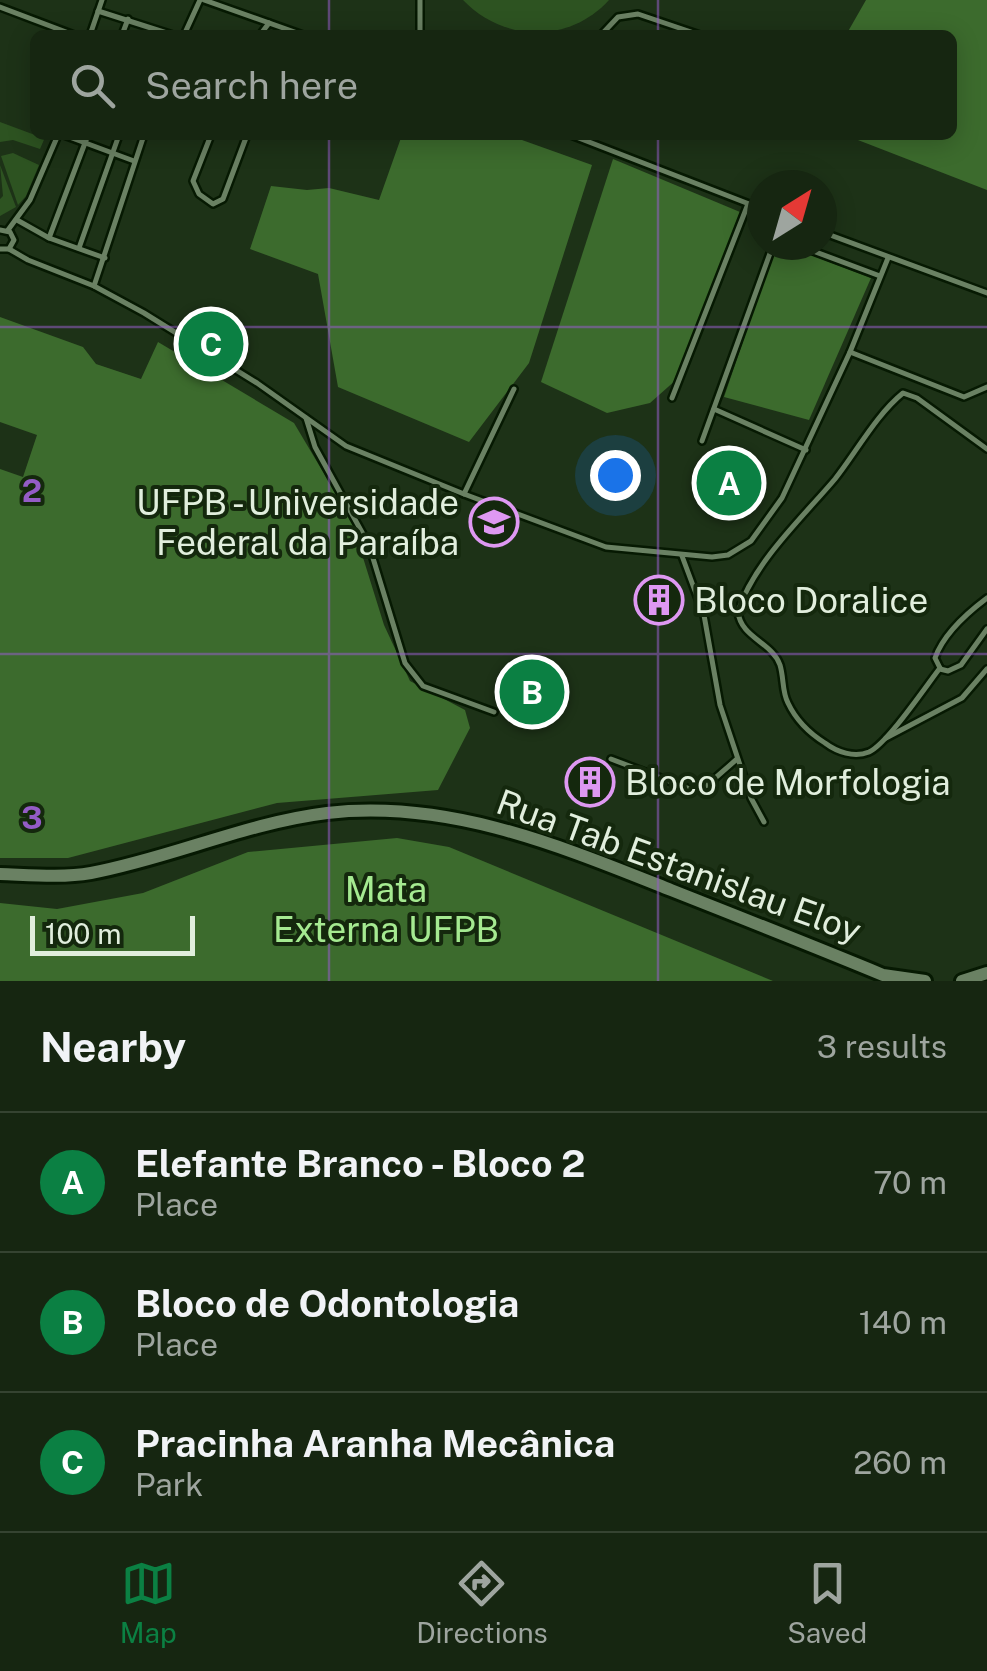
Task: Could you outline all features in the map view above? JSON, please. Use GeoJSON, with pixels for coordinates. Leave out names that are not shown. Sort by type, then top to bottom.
{"type":"FeatureCollection","features":[{"type":"Feature","properties":{"kind":"street","name":"Rua Tab Estanislau Eloy"},"geometry":{"type":"LineString","coordinates":[[0,874],[86,874],[134,864],[261,826],[328,813],[426,812],[550,842],[883,975],[924,981]]}},
{"type":"Feature","properties":{"kind":"street"},"geometry":{"type":"LineString","coordinates":[[962,981],[987,973]]}},
{"type":"Feature","properties":{"kind":"lane"},"geometry":{"type":"LineString","coordinates":[[187,30],[202,0],[280,30]]}},
{"type":"Feature","properties":{"kind":"lane"},"geometry":{"type":"LineString","coordinates":[[420,0],[420,30]]}},
{"type":"Feature","properties":{"kind":"lane"},"geometry":{"type":"LineString","coordinates":[[92,30],[99,5],[152,30]]}},
{"type":"Feature","properties":{"kind":"lane"},"geometry":{"type":"LineString","coordinates":[[0,7],[61,30]]}},
{"type":"Feature","properties":{"kind":"lane"},"geometry":{"type":"LineString","coordinates":[[606,30],[618,16],[638,14],[685,30]]}},
{"type":"Feature","properties":{"kind":"lane"},"geometry":{"type":"LineString","coordinates":[[124,30],[128,19]]}},
{"type":"Feature","properties":{"kind":"lane"},"geometry":{"type":"LineString","coordinates":[[264,30],[269,23]]}},
{"type":"Feature","properties":{"kind":"lane"},"geometry":{"type":"LineString","coordinates":[[0,230],[8,230],[17,220],[59,140]]}},
{"type":"Feature","properties":{"kind":"lane"},"geometry":{"type":"LineString","coordinates":[[50,238],[87,140]]}},
{"type":"Feature","properties":{"kind":"lane"},"geometry":{"type":"LineString","coordinates":[[89,140],[134,161]]}},
{"type":"Feature","properties":{"kind":"lane"},"geometry":{"type":"LineString","coordinates":[[79,248],[117,140]]}},
{"type":"Feature","properties":{"kind":"lane"},"geometry":{"type":"LineString","coordinates":[[94,286],[142,140]]}},
{"type":"Feature","properties":{"kind":"lane"},"geometry":{"type":"LineString","coordinates":[[209,140],[193,182],[199,194],[213,204],[223,199],[245,140]]}},
{"type":"Feature","properties":{"kind":"lane"},"geometry":{"type":"LineString","coordinates":[[585,140],[747,204]]}},
{"type":"Feature","properties":{"kind":"lane"},"geometry":{"type":"LineString","coordinates":[[672,398],[747,207]]}},
{"type":"Feature","properties":{"kind":"lane"},"geometry":{"type":"LineString","coordinates":[[17,220],[50,238],[106,258]]}},
{"type":"Feature","properties":{"kind":"lane"},"geometry":{"type":"LineString","coordinates":[[8,230],[14,240],[8,249]]}},
{"type":"Feature","properties":{"kind":"lane"},"geometry":{"type":"LineString","coordinates":[[837,238],[987,293]]}},
{"type":"Feature","properties":{"kind":"lane"},"geometry":{"type":"LineString","coordinates":[[0,250],[8,249],[94,286],[144,313],[306,415],[346,446],[606,547],[682,556],[728,555],[752,541],[782,498],[850,352],[888,258]]}},
{"type":"Feature","properties":{"kind":"lane"},"geometry":{"type":"LineString","coordinates":[[702,441],[769,260]]}},
{"type":"Feature","properties":{"kind":"lane"},"geometry":{"type":"LineString","coordinates":[[837,260],[880,276]]}},
{"type":"Feature","properties":{"kind":"lane"},"geometry":{"type":"LineString","coordinates":[[850,352],[964,397],[987,387]]}},
{"type":"Feature","properties":{"kind":"lane"},"geometry":{"type":"LineString","coordinates":[[464,494],[514,389]]}},
{"type":"Feature","properties":{"kind":"lane"},"geometry":{"type":"LineString","coordinates":[[987,448],[917,398],[903,393],[833,481],[808,506],[747,590],[740,606],[740,624],[778,660],[786,700],[806,729],[833,749],[849,754],[868,752],[962,698],[987,668]]}},
{"type":"Feature","properties":{"kind":"lane"},"geometry":{"type":"LineString","coordinates":[[714,409],[806,450]]}},
{"type":"Feature","properties":{"kind":"lane"},"geometry":{"type":"LineString","coordinates":[[306,415],[315,446],[370,544],[405,663],[423,686],[494,712]]}},
{"type":"Feature","properties":{"kind":"lane"},"geometry":{"type":"LineString","coordinates":[[682,556],[704,616],[720,705],[751,798],[764,822]]}},
{"type":"Feature","properties":{"kind":"lane"},"geometry":{"type":"LineString","coordinates":[[987,598],[963,618],[938,651],[935,658],[940,668],[948,671],[960,665],[987,629]]}},
{"type":"Feature","properties":{"kind":"lane"},"geometry":{"type":"LineString","coordinates":[[883,740],[940,668]]}},
{"type":"Feature","properties":{"kind":"lane"},"geometry":{"type":"LineString","coordinates":[[611,759],[690,790],[706,786],[738,758]]}},
{"type":"Feature","properties":{"kind":"green space"},"geometry":{"type":"Polygon","coordinates":[[[463,0],[609,0],[593,14],[556,30],[516,30],[479,14],[463,0]]]}},
{"type":"Feature","properties":{"kind":"green space"},"geometry":{"type":"Polygon","coordinates":[[[866,0],[987,0],[987,190],[858,140],[957,140],[957,30],[849,30],[866,0]]]}},
{"type":"Feature","properties":{"kind":"green space"},"geometry":{"type":"Polygon","coordinates":[[[0,122],[30,133],[30,140],[44,140],[40,149],[13,140],[0,142],[0,122]]]}},
{"type":"Feature","properties":{"kind":"green space"},"geometry":{"type":"Polygon","coordinates":[[[400,140],[522,140],[592,165],[529,363],[469,442],[338,387],[318,274],[250,249],[271,186],[329,188],[379,200],[400,140]]]}},
{"type":"Feature","properties":{"kind":"green space"},"geometry":{"type":"Polygon","coordinates":[[[13,153],[39,165],[18,205],[1,156],[13,153]]]}},
{"type":"Feature","properties":{"kind":"green space"},"geometry":{"type":"Polygon","coordinates":[[[613,159],[740,212],[677,379],[650,403],[607,413],[541,382],[613,159]]]}},
{"type":"Feature","properties":{"kind":"green space"},"geometry":{"type":"Polygon","coordinates":[[[0,165],[16,207],[0,216],[3,196],[0,165]]]}},
{"type":"Feature","properties":{"kind":"green space"},"geometry":{"type":"Polygon","coordinates":[[[771,260],[824,260],[871,278],[809,420],[724,397],[771,260]]]}},
{"type":"Feature","properties":{"kind":"green space"},"geometry":{"type":"Polygon","coordinates":[[[0,317],[83,347],[96,364],[141,379],[158,342],[294,423],[351,519],[384,625],[410,681],[465,710],[470,728],[438,790],[277,803],[68,858],[0,858],[0,469],[23,477],[37,435],[0,422],[0,317]]]}},
{"type":"Feature","properties":{"kind":"green space"},"geometry":{"type":"Polygon","coordinates":[[[201,317],[227,327],[217,354],[188,334],[201,317]]]}},
{"type":"Feature","properties":{"kind":"green space","name":"Mata Externa UFPB"},"geometry":{"type":"Polygon","coordinates":[[[397,838],[449,847],[773,981],[0,981],[0,903],[57,909],[143,893],[248,852],[397,838]]]}},
{"type":"Feature","properties":{"kind":"place","name":"Pracinha Aranha Mecânica"},"geometry":{"type":"Point","coordinates":[211,344]}},
{"type":"Feature","properties":{"kind":"place","name":"Elefante Branco - Bloco 2"},"geometry":{"type":"Point","coordinates":[729,483]}},
{"type":"Feature","properties":{"kind":"place","name":"UFPB - Universidade Federal da Paraíba"},"geometry":{"type":"Point","coordinates":[494,522]}},
{"type":"Feature","properties":{"kind":"place","name":"Bloco Doralice"},"geometry":{"type":"Point","coordinates":[659,600]}},
{"type":"Feature","properties":{"kind":"place","name":"Bloco de Odontologia"},"geometry":{"type":"Point","coordinates":[532,692]}},
{"type":"Feature","properties":{"kind":"place","name":"Bloco de Morfologia"},"geometry":{"type":"Point","coordinates":[590,782]}}]}
